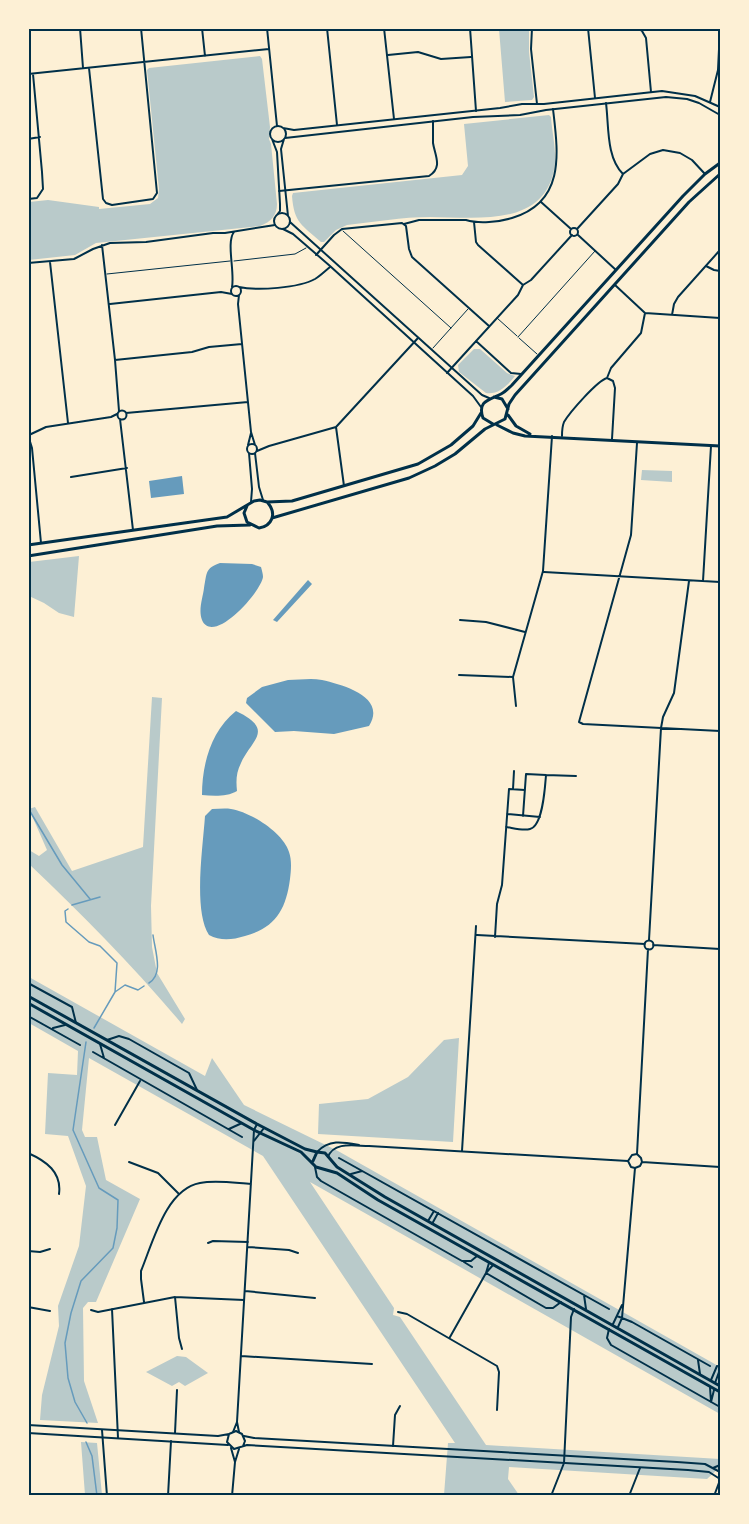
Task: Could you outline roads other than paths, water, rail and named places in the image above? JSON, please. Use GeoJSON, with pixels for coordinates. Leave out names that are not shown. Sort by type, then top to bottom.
{"type":"FeatureCollection","features":[{"type":"Feature","properties":{"kind":"main road"},"geometry":{"type":"LineString","coordinates":[[720,163],[683,196],[505,392],[491,397],[481,407],[481,413],[486,421],[525,436],[562,436],[720,446]]}},
{"type":"Feature","properties":{"kind":"main road"},"geometry":{"type":"LineString","coordinates":[[272,518],[408,478],[435,466],[455,454],[485,429],[502,422],[515,395],[689,202],[720,174]]}},
{"type":"Feature","properties":{"kind":"main road"},"geometry":{"type":"LineString","coordinates":[[616,270],[623,276]]}},
{"type":"Feature","properties":{"kind":"main road"},"geometry":{"type":"LineString","coordinates":[[491,397],[506,402],[508,413],[516,426],[531,435]]}},
{"type":"Feature","properties":{"kind":"main road"},"geometry":{"type":"LineString","coordinates":[[28,545],[227,517],[257,500],[292,501],[400,471],[426,460],[451,445],[470,430],[481,413]]}},
{"type":"Feature","properties":{"kind":"main road"},"geometry":{"type":"LineString","coordinates":[[28,556],[218,526],[263,527],[270,523],[273,511],[265,501]]}},
{"type":"Feature","properties":{"kind":"main road"},"geometry":{"type":"LineString","coordinates":[[249,504],[245,518],[250,525]]}},
{"type":"Feature","properties":{"kind":"main road"},"geometry":{"type":"LineString","coordinates":[[112,533],[114,542]]}},
{"type":"Feature","properties":{"kind":"main road"},"geometry":{"type":"LineString","coordinates":[[41,543],[43,553]]}},
{"type":"Feature","properties":{"kind":"main road"},"geometry":{"type":"LineString","coordinates":[[28,996],[264,1128],[305,1149],[325,1153],[334,1166],[720,1386]]}},
{"type":"Feature","properties":{"kind":"main road"},"geometry":{"type":"LineString","coordinates":[[28,1003],[260,1134],[301,1152],[320,1168],[337,1173],[378,1200],[720,1392]]}},
{"type":"Feature","properties":{"kind":"main road"},"geometry":{"type":"LineString","coordinates":[[100,1044],[107,1040]]}},
{"type":"Feature","properties":{"kind":"main road"},"geometry":{"type":"LineString","coordinates":[[242,1116],[242,1123]]}},
{"type":"Feature","properties":{"kind":"main road"},"geometry":{"type":"LineString","coordinates":[[313,1163],[317,1152]]}},
{"type":"Feature","properties":{"kind":"main road"},"geometry":{"type":"LineString","coordinates":[[320,1168],[327,1166],[328,1157]]}},
{"type":"Feature","properties":{"kind":"main road"},"geometry":{"type":"LineString","coordinates":[[428,1228],[430,1222]]}},
{"type":"Feature","properties":{"kind":"main road"},"geometry":{"type":"LineString","coordinates":[[476,1249],[477,1256]]}},
{"type":"Feature","properties":{"kind":"main road"},"geometry":{"type":"LineString","coordinates":[[491,1264],[494,1259]]}},
{"type":"Feature","properties":{"kind":"main road"},"geometry":{"type":"LineString","coordinates":[[561,1302],[564,1297]]}},
{"type":"Feature","properties":{"kind":"main road"},"geometry":{"type":"LineString","coordinates":[[573,1309],[579,1305]]}},
{"type":"Feature","properties":{"kind":"main road"},"geometry":{"type":"LineString","coordinates":[[578,1312],[579,1305]]}},
{"type":"Feature","properties":{"kind":"main road"},"geometry":{"type":"LineString","coordinates":[[609,1329],[613,1324]]}},
{"type":"Feature","properties":{"kind":"main road"},"geometry":{"type":"LineString","coordinates":[[609,1329],[618,1327]]}},
{"type":"Feature","properties":{"kind":"main road"},"geometry":{"type":"LineString","coordinates":[[691,1375],[693,1371]]}},
{"type":"Feature","properties":{"kind":"main road"},"geometry":{"type":"LineString","coordinates":[[711,1380],[712,1388]]}},
{"type":"Feature","properties":{"kind":"main road"},"geometry":{"type":"LineString","coordinates":[[712,1388],[715,1383]]}},
{"type":"Feature","properties":{"kind":"street"},"geometry":{"type":"LineString","coordinates":[[80,28],[83,68]]}},
{"type":"Feature","properties":{"kind":"street"},"geometry":{"type":"LineString","coordinates":[[89,68],[103,199],[112,205],[149,201],[157,193],[141,28]]}},
{"type":"Feature","properties":{"kind":"street"},"geometry":{"type":"LineString","coordinates":[[202,28],[205,56]]}},
{"type":"Feature","properties":{"kind":"street"},"geometry":{"type":"LineString","coordinates":[[267,28],[277,126]]}},
{"type":"Feature","properties":{"kind":"street"},"geometry":{"type":"LineString","coordinates":[[327,28],[338,131]]}},
{"type":"Feature","properties":{"kind":"street"},"geometry":{"type":"LineString","coordinates":[[384,28],[395,125]]}},
{"type":"Feature","properties":{"kind":"street"},"geometry":{"type":"LineString","coordinates":[[470,28],[477,117]]}},
{"type":"Feature","properties":{"kind":"street"},"geometry":{"type":"LineString","coordinates":[[532,28],[531,49],[538,112]]}},
{"type":"Feature","properties":{"kind":"street"},"geometry":{"type":"LineString","coordinates":[[588,28],[595,104]]}},
{"type":"Feature","properties":{"kind":"street"},"geometry":{"type":"LineString","coordinates":[[637,28],[646,38],[651,92]]}},
{"type":"Feature","properties":{"kind":"street"},"geometry":{"type":"LineString","coordinates":[[707,107],[719,70],[720,28]]}},
{"type":"Feature","properties":{"kind":"street"},"geometry":{"type":"LineString","coordinates":[[28,74],[269,49]]}},
{"type":"Feature","properties":{"kind":"street"},"geometry":{"type":"LineString","coordinates":[[387,55],[418,52],[441,59],[471,57]]}},
{"type":"Feature","properties":{"kind":"street"},"geometry":{"type":"LineString","coordinates":[[28,199],[37,198],[43,189],[33,74]]}},
{"type":"Feature","properties":{"kind":"street"},"geometry":{"type":"LineString","coordinates":[[277,126],[291,130],[476,111],[520,104],[553,103],[651,92],[678,92],[720,107]]}},
{"type":"Feature","properties":{"kind":"street"},"geometry":{"type":"LineString","coordinates":[[272,140],[280,142],[285,139],[338,131],[497,117],[595,104],[675,98],[687,99],[720,115]]}},
{"type":"Feature","properties":{"kind":"street"},"geometry":{"type":"LineString","coordinates":[[316,255],[342,229],[424,220],[474,222],[507,220],[519,216],[541,202],[554,178],[557,165],[553,103]]}},
{"type":"Feature","properties":{"kind":"street"},"geometry":{"type":"LineString","coordinates":[[606,103],[613,158],[615,165],[623,174]]}},
{"type":"Feature","properties":{"kind":"street"},"geometry":{"type":"LineString","coordinates":[[279,191],[429,176],[435,172],[438,163],[433,143],[432,115]]}},
{"type":"Feature","properties":{"kind":"street"},"geometry":{"type":"LineString","coordinates":[[275,225],[276,216],[280,211],[277,152],[270,132],[277,126]]}},
{"type":"Feature","properties":{"kind":"street"},"geometry":{"type":"LineString","coordinates":[[283,128],[286,134],[281,149],[290,222],[482,395],[491,397]]}},
{"type":"Feature","properties":{"kind":"street"},"geometry":{"type":"LineString","coordinates":[[28,139],[40,137]]}},
{"type":"Feature","properties":{"kind":"street"},"geometry":{"type":"LineString","coordinates":[[541,202],[572,229],[577,229],[618,184],[623,174],[645,157],[663,150],[684,155],[705,174]]}},
{"type":"Feature","properties":{"kind":"street"},"geometry":{"type":"LineString","coordinates":[[276,216],[281,214],[288,216]]}},
{"type":"Feature","properties":{"kind":"street"},"geometry":{"type":"LineString","coordinates":[[284,229],[290,222]]}},
{"type":"Feature","properties":{"kind":"street"},"geometry":{"type":"LineString","coordinates":[[474,222],[478,245],[523,285]]}},
{"type":"Feature","properties":{"kind":"street"},"geometry":{"type":"LineString","coordinates":[[404,224],[412,257],[489,326]]}},
{"type":"Feature","properties":{"kind":"street"},"geometry":{"type":"LineString","coordinates":[[28,263],[74,259],[102,245],[275,225],[292,234],[330,266],[413,344],[473,396],[481,407]]}},
{"type":"Feature","properties":{"kind":"street"},"geometry":{"type":"LineString","coordinates":[[447,373],[519,294],[523,285],[531,280],[572,235],[572,229]]}},
{"type":"Feature","properties":{"kind":"street"},"geometry":{"type":"LineString","coordinates":[[577,229],[578,235],[616,270]]}},
{"type":"Feature","properties":{"kind":"street"},"geometry":{"type":"LineString","coordinates":[[235,231],[230,237],[234,278],[232,288],[238,304]]}},
{"type":"Feature","properties":{"kind":"street"},"geometry":{"type":"LineString","coordinates":[[572,235],[578,235]]}},
{"type":"Feature","properties":{"kind":"street"},"geometry":{"type":"LineString","coordinates":[[102,245],[107,274],[133,530]]}},
{"type":"Feature","properties":{"kind":"street"},"geometry":{"type":"LineString","coordinates":[[672,315],[678,297],[720,250]]}},
{"type":"Feature","properties":{"kind":"street"},"geometry":{"type":"LineString","coordinates":[[50,262],[68,423]]}},
{"type":"Feature","properties":{"kind":"street"},"geometry":{"type":"LineString","coordinates":[[221,292],[233,295],[252,289],[303,284],[317,278],[330,266]]}},
{"type":"Feature","properties":{"kind":"street"},"geometry":{"type":"LineString","coordinates":[[705,266],[720,270]]}},
{"type":"Feature","properties":{"kind":"street"},"geometry":{"type":"LineString","coordinates":[[234,278],[239,286],[240,294],[238,304],[251,432],[255,445],[259,487],[265,501]]}},
{"type":"Feature","properties":{"kind":"street"},"geometry":{"type":"LineString","coordinates":[[615,285],[645,313],[720,318]]}},
{"type":"Feature","properties":{"kind":"street"},"geometry":{"type":"LineString","coordinates":[[110,304],[221,292],[239,286],[252,289]]}},
{"type":"Feature","properties":{"kind":"street"},"geometry":{"type":"LineString","coordinates":[[562,436],[566,420],[601,381],[607,378],[610,368],[641,333],[645,313]]}},
{"type":"Feature","properties":{"kind":"street"},"geometry":{"type":"LineString","coordinates":[[249,453],[336,427],[418,338]]}},
{"type":"Feature","properties":{"kind":"street"},"geometry":{"type":"LineString","coordinates":[[476,341],[511,373],[522,374]]}},
{"type":"Feature","properties":{"kind":"street"},"geometry":{"type":"LineString","coordinates":[[116,360],[242,344]]}},
{"type":"Feature","properties":{"kind":"street"},"geometry":{"type":"LineString","coordinates":[[607,378],[613,381],[615,388],[612,439]]}},
{"type":"Feature","properties":{"kind":"street"},"geometry":{"type":"LineString","coordinates":[[41,543],[29,435],[46,427],[68,423],[248,402]]}},
{"type":"Feature","properties":{"kind":"street"},"geometry":{"type":"LineString","coordinates":[[336,427],[344,486]]}},
{"type":"Feature","properties":{"kind":"street"},"geometry":{"type":"LineString","coordinates":[[249,504],[252,489],[247,449],[251,432]]}},
{"type":"Feature","properties":{"kind":"street"},"geometry":{"type":"LineString","coordinates":[[516,706],[513,677],[543,572],[552,436]]}},
{"type":"Feature","properties":{"kind":"street"},"geometry":{"type":"LineString","coordinates":[[637,441],[631,535],[579,722],[720,731]]}},
{"type":"Feature","properties":{"kind":"street"},"geometry":{"type":"LineString","coordinates":[[248,445],[268,446]]}},
{"type":"Feature","properties":{"kind":"street"},"geometry":{"type":"LineString","coordinates":[[703,581],[711,445]]}},
{"type":"Feature","properties":{"kind":"street"},"geometry":{"type":"LineString","coordinates":[[71,477],[127,468]]}},
{"type":"Feature","properties":{"kind":"street"},"geometry":{"type":"LineString","coordinates":[[543,572],[720,582]]}},
{"type":"Feature","properties":{"kind":"street"},"geometry":{"type":"LineString","coordinates":[[477,935],[645,944],[649,940],[661,728],[663,717],[674,693],[689,581]]}},
{"type":"Feature","properties":{"kind":"street"},"geometry":{"type":"LineString","coordinates":[[460,620],[486,622],[525,632]]}},
{"type":"Feature","properties":{"kind":"street"},"geometry":{"type":"LineString","coordinates":[[459,675],[513,677]]}},
{"type":"Feature","properties":{"kind":"street"},"geometry":{"type":"LineString","coordinates":[[513,789],[514,771]]}},
{"type":"Feature","properties":{"kind":"street"},"geometry":{"type":"LineString","coordinates":[[523,816],[526,774],[576,776]]}},
{"type":"Feature","properties":{"kind":"street"},"geometry":{"type":"LineString","coordinates":[[506,827],[533,828],[540,817],[546,775]]}},
{"type":"Feature","properties":{"kind":"street"},"geometry":{"type":"LineString","coordinates":[[495,937],[497,904],[502,885],[509,789],[525,790]]}},
{"type":"Feature","properties":{"kind":"street"},"geometry":{"type":"LineString","coordinates":[[507,814],[540,817]]}},
{"type":"Feature","properties":{"kind":"street"},"geometry":{"type":"LineString","coordinates":[[462,1152],[476,927]]}},
{"type":"Feature","properties":{"kind":"street"},"geometry":{"type":"LineString","coordinates":[[649,940],[653,945]]}},
{"type":"Feature","properties":{"kind":"street"},"geometry":{"type":"LineString","coordinates":[[642,1162],[637,1154],[648,949],[645,944]]}},
{"type":"Feature","properties":{"kind":"street"},"geometry":{"type":"LineString","coordinates":[[648,949],[653,945],[720,949]]}},
{"type":"Feature","properties":{"kind":"street"},"geometry":{"type":"LineString","coordinates":[[28,983],[72,1007],[76,1023]]}},
{"type":"Feature","properties":{"kind":"street"},"geometry":{"type":"LineString","coordinates":[[28,1016],[80,1044]]}},
{"type":"Feature","properties":{"kind":"street"},"geometry":{"type":"LineString","coordinates":[[51,1028],[67,1025]]}},
{"type":"Feature","properties":{"kind":"street"},"geometry":{"type":"LineString","coordinates":[[107,1040],[118,1036],[124,1037],[189,1073],[197,1091]]}},
{"type":"Feature","properties":{"kind":"street"},"geometry":{"type":"LineString","coordinates":[[100,1044],[104,1058]]}},
{"type":"Feature","properties":{"kind":"street"},"geometry":{"type":"LineString","coordinates":[[93,1052],[242,1137]]}},
{"type":"Feature","properties":{"kind":"street"},"geometry":{"type":"LineString","coordinates":[[115,1125],[140,1079]]}},
{"type":"Feature","properties":{"kind":"street"},"geometry":{"type":"LineString","coordinates":[[229,1129],[242,1123]]}},
{"type":"Feature","properties":{"kind":"street"},"geometry":{"type":"LineString","coordinates":[[232,1496],[235,1462],[239,1449],[245,1441],[239,1432],[237,1422],[254,1130],[257,1124]]}},
{"type":"Feature","properties":{"kind":"street"},"geometry":{"type":"LineString","coordinates":[[254,1141],[264,1128]]}},
{"type":"Feature","properties":{"kind":"street"},"geometry":{"type":"LineString","coordinates":[[317,1152],[333,1142],[628,1161]]}},
{"type":"Feature","properties":{"kind":"street"},"geometry":{"type":"LineString","coordinates":[[328,1157],[331,1150],[338,1147],[369,1146]]}},
{"type":"Feature","properties":{"kind":"street"},"geometry":{"type":"LineString","coordinates":[[28,1153],[43,1159],[51,1167],[58,1179],[59,1194]]}},
{"type":"Feature","properties":{"kind":"street"},"geometry":{"type":"LineString","coordinates":[[628,1161],[630,1156],[637,1154]]}},
{"type":"Feature","properties":{"kind":"street"},"geometry":{"type":"LineString","coordinates":[[339,1158],[609,1309]]}},
{"type":"Feature","properties":{"kind":"street"},"geometry":{"type":"LineString","coordinates":[[628,1161],[631,1167],[635,1168]]}},
{"type":"Feature","properties":{"kind":"street"},"geometry":{"type":"LineString","coordinates":[[129,1162],[158,1173],[178,1193]]}},
{"type":"Feature","properties":{"kind":"street"},"geometry":{"type":"LineString","coordinates":[[642,1162],[720,1167]]}},
{"type":"Feature","properties":{"kind":"street"},"geometry":{"type":"LineString","coordinates":[[635,1168],[642,1162]]}},
{"type":"Feature","properties":{"kind":"street"},"geometry":{"type":"LineString","coordinates":[[313,1163],[319,1180],[472,1267]]}},
{"type":"Feature","properties":{"kind":"street"},"geometry":{"type":"LineString","coordinates":[[618,1327],[622,1318],[635,1168]]}},
{"type":"Feature","properties":{"kind":"street"},"geometry":{"type":"LineString","coordinates":[[348,1174],[362,1171]]}},
{"type":"Feature","properties":{"kind":"street"},"geometry":{"type":"LineString","coordinates":[[144,1302],[141,1271],[167,1208],[178,1193],[189,1186],[204,1182],[251,1184]]}},
{"type":"Feature","properties":{"kind":"street"},"geometry":{"type":"LineString","coordinates":[[430,1222],[434,1211]]}},
{"type":"Feature","properties":{"kind":"street"},"geometry":{"type":"LineString","coordinates":[[430,1222],[438,1214]]}},
{"type":"Feature","properties":{"kind":"street"},"geometry":{"type":"LineString","coordinates":[[208,1243],[213,1240],[248,1242]]}},
{"type":"Feature","properties":{"kind":"street"},"geometry":{"type":"LineString","coordinates":[[248,1247],[289,1250],[298,1253]]}},
{"type":"Feature","properties":{"kind":"street"},"geometry":{"type":"LineString","coordinates":[[28,1251],[50,1250]]}},
{"type":"Feature","properties":{"kind":"street"},"geometry":{"type":"LineString","coordinates":[[462,1261],[471,1261],[477,1256]]}},
{"type":"Feature","properties":{"kind":"street"},"geometry":{"type":"LineString","coordinates":[[449,1338],[491,1264]]}},
{"type":"Feature","properties":{"kind":"street"},"geometry":{"type":"LineString","coordinates":[[486,1273],[544,1308],[550,1309],[561,1302]]}},
{"type":"Feature","properties":{"kind":"street"},"geometry":{"type":"LineString","coordinates":[[245,1291],[315,1298]]}},
{"type":"Feature","properties":{"kind":"street"},"geometry":{"type":"LineString","coordinates":[[584,1295],[586,1309]]}},
{"type":"Feature","properties":{"kind":"street"},"geometry":{"type":"LineString","coordinates":[[175,1297],[178,1338],[182,1349]]}},
{"type":"Feature","properties":{"kind":"street"},"geometry":{"type":"LineString","coordinates":[[91,1311],[98,1312],[175,1297],[244,1300]]}},
{"type":"Feature","properties":{"kind":"street"},"geometry":{"type":"LineString","coordinates":[[613,1324],[622,1303]]}},
{"type":"Feature","properties":{"kind":"street"},"geometry":{"type":"LineString","coordinates":[[28,1307],[50,1311]]}},
{"type":"Feature","properties":{"kind":"street"},"geometry":{"type":"LineString","coordinates":[[111,1309],[118,1439]]}},
{"type":"Feature","properties":{"kind":"street"},"geometry":{"type":"LineString","coordinates":[[551,1496],[564,1463],[573,1309]]}},
{"type":"Feature","properties":{"kind":"street"},"geometry":{"type":"LineString","coordinates":[[399,1312],[407,1314],[498,1367],[497,1410]]}},
{"type":"Feature","properties":{"kind":"street"},"geometry":{"type":"LineString","coordinates":[[572,1323],[578,1312]]}},
{"type":"Feature","properties":{"kind":"street"},"geometry":{"type":"LineString","coordinates":[[617,1316],[710,1366]]}},
{"type":"Feature","properties":{"kind":"street"},"geometry":{"type":"LineString","coordinates":[[715,1383],[718,1373],[720,1319]]}},
{"type":"Feature","properties":{"kind":"street"},"geometry":{"type":"LineString","coordinates":[[609,1329],[607,1338],[612,1346],[720,1407]]}},
{"type":"Feature","properties":{"kind":"street"},"geometry":{"type":"LineString","coordinates":[[241,1356],[372,1364]]}},
{"type":"Feature","properties":{"kind":"street"},"geometry":{"type":"LineString","coordinates":[[698,1360],[700,1374]]}},
{"type":"Feature","properties":{"kind":"street"},"geometry":{"type":"LineString","coordinates":[[711,1380],[718,1373]]}},
{"type":"Feature","properties":{"kind":"street"},"geometry":{"type":"LineString","coordinates":[[711,1401],[712,1388]]}},
{"type":"Feature","properties":{"kind":"street"},"geometry":{"type":"LineString","coordinates":[[175,1433],[177,1390]]}},
{"type":"Feature","properties":{"kind":"street"},"geometry":{"type":"LineString","coordinates":[[393,1454],[396,1415],[400,1406]]}},
{"type":"Feature","properties":{"kind":"street"},"geometry":{"type":"LineString","coordinates":[[28,1425],[218,1436],[232,1432],[237,1422]]}},
{"type":"Feature","properties":{"kind":"street"},"geometry":{"type":"LineString","coordinates":[[102,1430],[107,1496]]}},
{"type":"Feature","properties":{"kind":"street"},"geometry":{"type":"LineString","coordinates":[[232,1432],[239,1432]]}},
{"type":"Feature","properties":{"kind":"street"},"geometry":{"type":"LineString","coordinates":[[28,1433],[228,1445]]}},
{"type":"Feature","properties":{"kind":"street"},"geometry":{"type":"LineString","coordinates":[[229,1434],[226,1439],[235,1462]]}},
{"type":"Feature","properties":{"kind":"street"},"geometry":{"type":"LineString","coordinates":[[243,1436],[705,1464],[720,1472]]}},
{"type":"Feature","properties":{"kind":"street"},"geometry":{"type":"LineString","coordinates":[[168,1496],[171,1441]]}},
{"type":"Feature","properties":{"kind":"street"},"geometry":{"type":"LineString","coordinates":[[317,1442],[317,1450]]}},
{"type":"Feature","properties":{"kind":"street"},"geometry":{"type":"LineString","coordinates":[[243,1446],[705,1472],[720,1479],[714,1496]]}},
{"type":"Feature","properties":{"kind":"street"},"geometry":{"type":"LineString","coordinates":[[231,1448],[239,1449]]}},
{"type":"Feature","properties":{"kind":"street"},"geometry":{"type":"LineString","coordinates":[[491,1451],[491,1460]]}},
{"type":"Feature","properties":{"kind":"street"},"geometry":{"type":"LineString","coordinates":[[629,1496],[640,1468],[640,1460]]}},
{"type":"Feature","properties":{"kind":"street"},"geometry":{"type":"LineString","coordinates":[[713,1468],[720,1465]]}},
{"type":"Feature","properties":{"kind":"lane"},"geometry":{"type":"LineString","coordinates":[[342,229],[451,328]]}},
{"type":"Feature","properties":{"kind":"lane"},"geometry":{"type":"LineString","coordinates":[[107,274],[295,254],[307,247]]}},
{"type":"Feature","properties":{"kind":"lane"},"geometry":{"type":"LineString","coordinates":[[518,337],[595,251]]}},
{"type":"Feature","properties":{"kind":"lane"},"geometry":{"type":"LineString","coordinates":[[431,350],[469,308]]}},
{"type":"Feature","properties":{"kind":"lane"},"geometry":{"type":"LineString","coordinates":[[497,318],[538,355]]}},
{"type":"Feature","properties":{"kind":"water"},"geometry":{"type":"Polygon","coordinates":[[[182,476],[184,494],[151,498],[149,481],[182,476]]]}},
{"type":"Feature","properties":{"kind":"water"},"geometry":{"type":"Polygon","coordinates":[[[220,563],[252,564],[261,567],[263,577],[254,594],[236,614],[226,622],[208,626],[202,620],[201,604],[209,569],[220,563]]]}},
{"type":"Feature","properties":{"kind":"water"},"geometry":{"type":"Polygon","coordinates":[[[308,580],[312,584],[277,622],[273,620],[308,580]]]}},
{"type":"Feature","properties":{"kind":"water"},"geometry":{"type":"Polygon","coordinates":[[[288,680],[322,680],[341,685],[360,694],[368,700],[372,707],[373,716],[369,726],[334,734],[275,732],[246,703],[247,698],[262,687],[288,680]]]}},
{"type":"Feature","properties":{"kind":"water"},"geometry":{"type":"Polygon","coordinates":[[[236,711],[255,724],[258,730],[238,770],[237,791],[224,795],[202,795],[206,760],[214,738],[227,719],[236,711]]]}},
{"type":"Feature","properties":{"kind":"water"},"geometry":{"type":"Polygon","coordinates":[[[212,809],[239,811],[265,824],[280,837],[289,852],[291,873],[286,900],[271,923],[255,933],[222,939],[209,935],[204,924],[200,878],[205,816],[212,809]]]}},
{"type":"Feature","properties":{"kind":"waterway"},"geometry":{"type":"LineString","coordinates":[[28,808],[62,865],[90,899]]}},
{"type":"Feature","properties":{"kind":"waterway"},"geometry":{"type":"LineString","coordinates":[[72,905],[100,897]]}},
{"type":"Feature","properties":{"kind":"waterway"},"geometry":{"type":"LineString","coordinates":[[68,909],[65,911],[66,922],[89,942],[100,946],[117,963],[115,992]]}},
{"type":"Feature","properties":{"kind":"waterway"},"geometry":{"type":"LineString","coordinates":[[149,983],[154,979],[157,968],[153,935]]}},
{"type":"Feature","properties":{"kind":"waterway"},"geometry":{"type":"LineString","coordinates":[[94,1028],[115,992],[125,985],[138,990],[144,986]]}},
{"type":"Feature","properties":{"kind":"waterway"},"geometry":{"type":"LineString","coordinates":[[86,1042],[73,1130],[99,1188],[118,1200],[117,1228],[113,1248],[81,1281],[65,1343],[68,1378],[75,1402],[87,1423]]}},
{"type":"Feature","properties":{"kind":"waterway"},"geometry":{"type":"LineString","coordinates":[[86,1442],[92,1456],[97,1496]]}}]}
